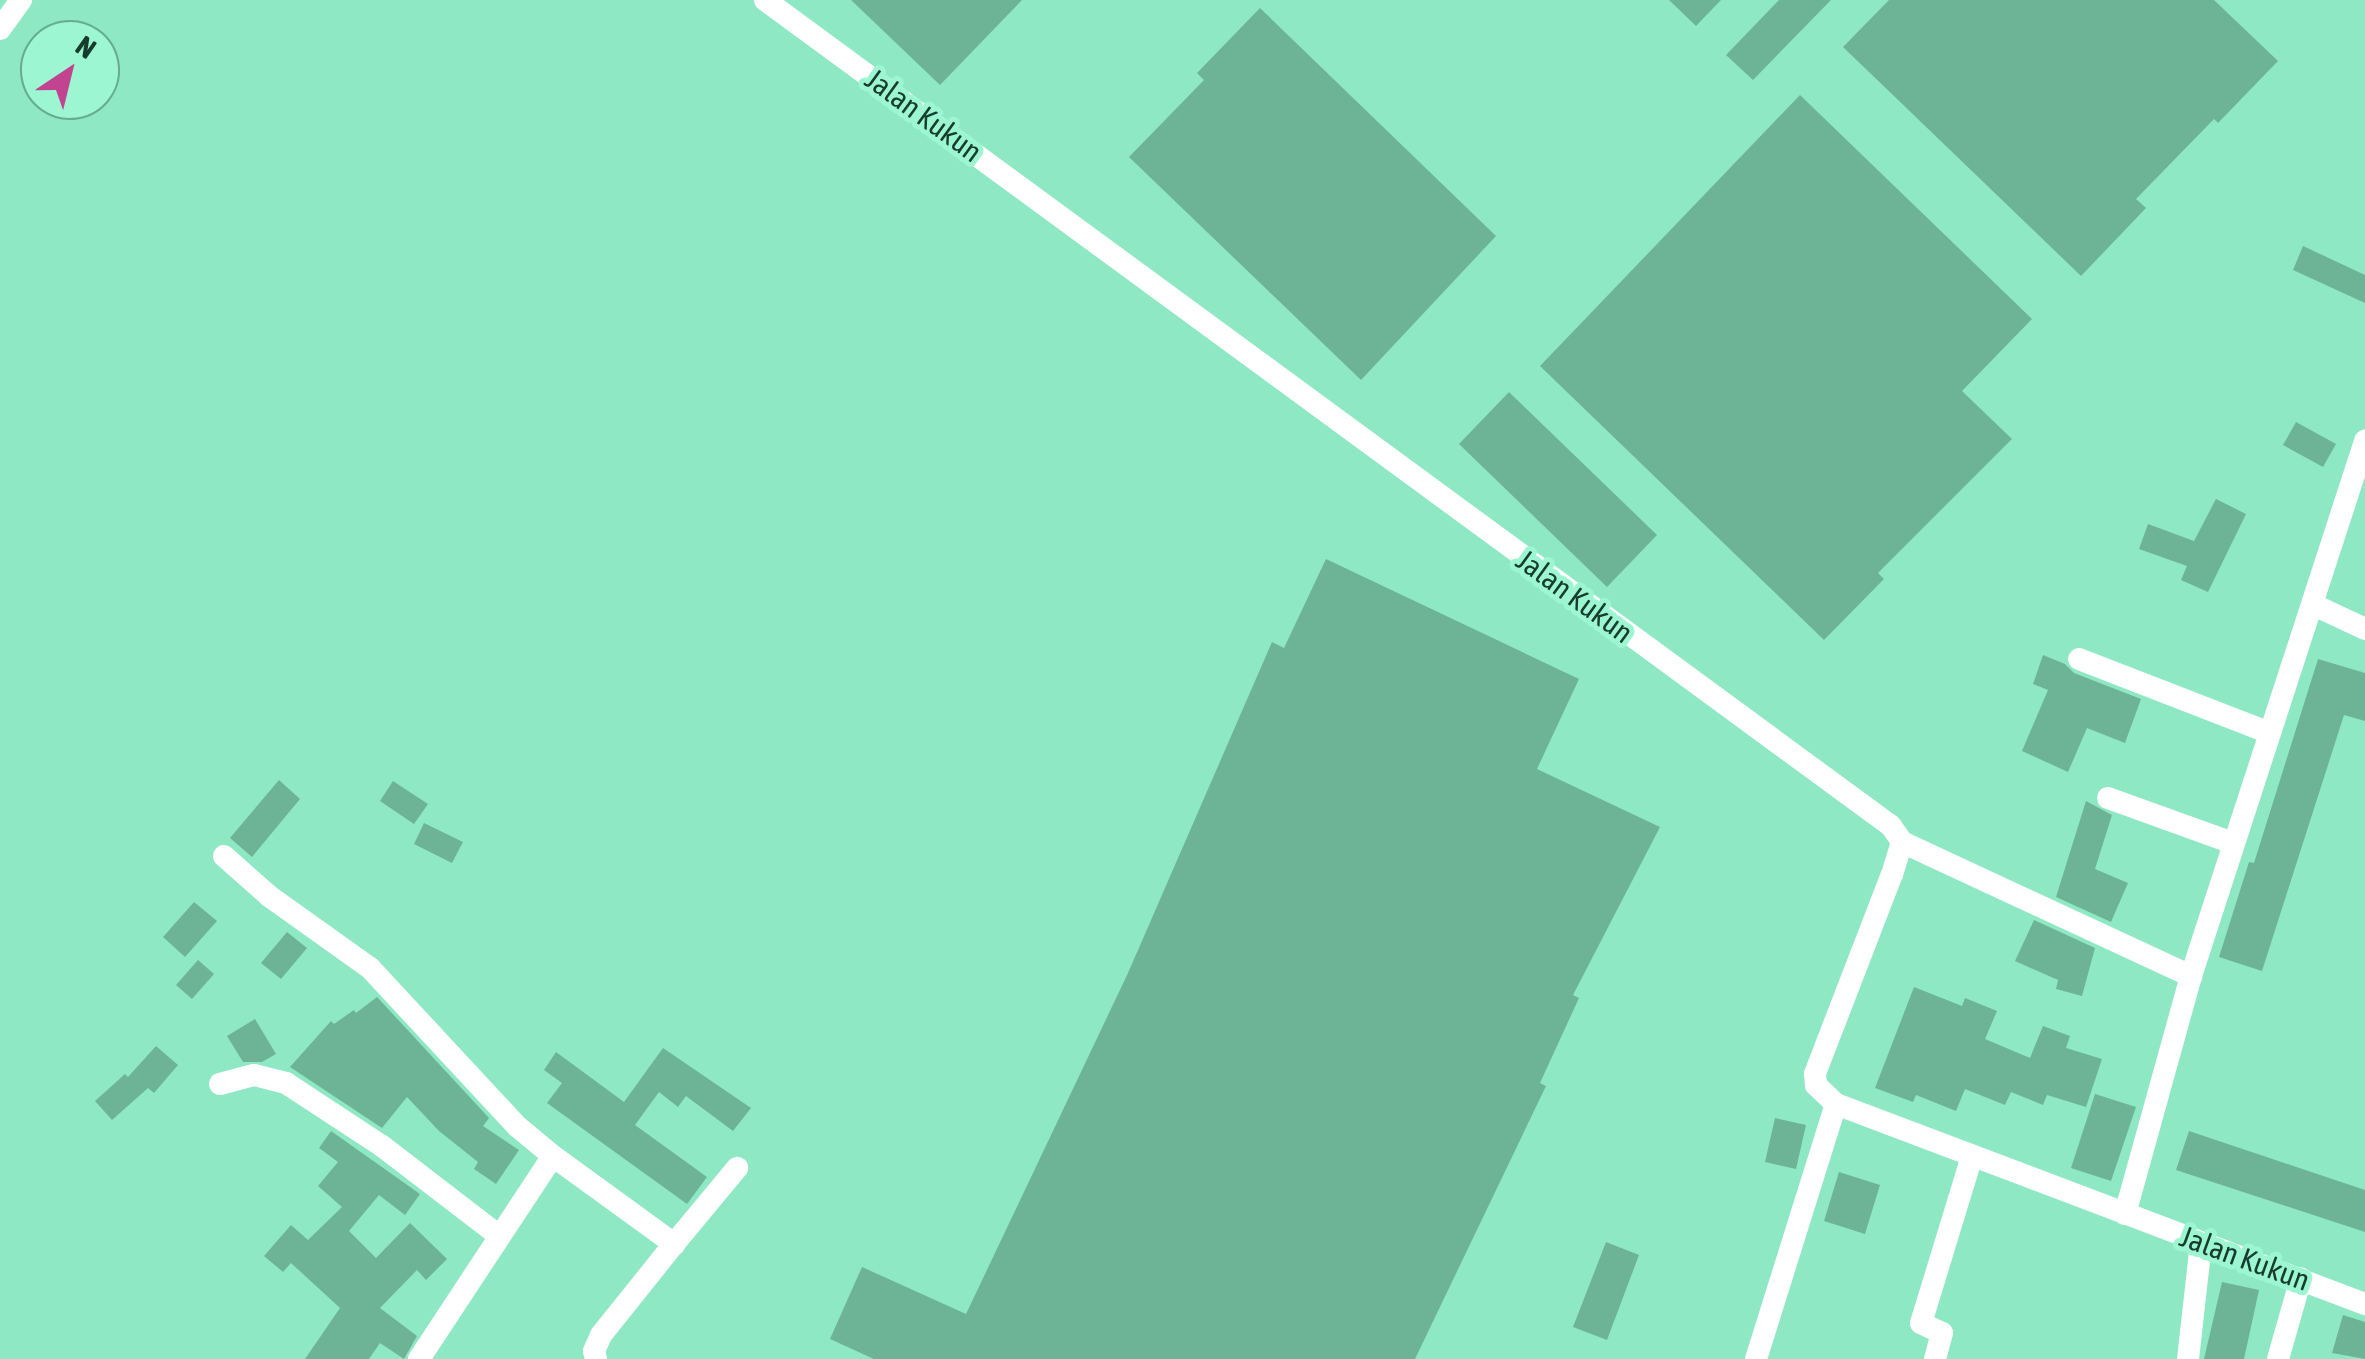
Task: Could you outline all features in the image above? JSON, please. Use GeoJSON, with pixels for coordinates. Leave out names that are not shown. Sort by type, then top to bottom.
{"type":"FeatureCollection","features":[{"type":"Feature","properties":{"kind":"street"},"geometry":{"type":"LineString","coordinates":[[0,29],[21,0]]}},
{"type":"Feature","properties":{"kind":"street","name":"Jalan Kukun"},"geometry":{"type":"LineString","coordinates":[[765,0],[1871,811],[1891,826],[1902,842],[2191,976]]}},
{"type":"Feature","properties":{"kind":"street"},"geometry":{"type":"LineString","coordinates":[[2125,1214],[2191,976],[2267,732],[2314,605],[2365,441]]}},
{"type":"Feature","properties":{"kind":"street"},"geometry":{"type":"LineString","coordinates":[[2314,605],[2365,628]]}},
{"type":"Feature","properties":{"kind":"street"},"geometry":{"type":"LineString","coordinates":[[2079,659],[2267,732]]}},
{"type":"Feature","properties":{"kind":"street"},"geometry":{"type":"LineString","coordinates":[[2108,798],[2233,843]]}},
{"type":"Feature","properties":{"kind":"street"},"geometry":{"type":"LineString","coordinates":[[1756,1359],[1836,1104],[1816,1085],[1815,1074],[1902,842]]}},
{"type":"Feature","properties":{"kind":"street"},"geometry":{"type":"LineString","coordinates":[[224,856],[269,896],[370,968],[518,1127],[674,1244]]}},
{"type":"Feature","properties":{"kind":"street"},"geometry":{"type":"LineString","coordinates":[[220,1084],[254,1075],[286,1083],[382,1146],[498,1235]]}},
{"type":"Feature","properties":{"kind":"street","name":"Jalan Kukun"},"geometry":{"type":"LineString","coordinates":[[1836,1104],[2365,1304]]}},
{"type":"Feature","properties":{"kind":"street"},"geometry":{"type":"LineString","coordinates":[[418,1359],[554,1156]]}},
{"type":"Feature","properties":{"kind":"street"},"geometry":{"type":"LineString","coordinates":[[1934,1359],[1942,1332],[1920,1323],[1972,1156]]}},
{"type":"Feature","properties":{"kind":"street"},"geometry":{"type":"LineString","coordinates":[[596,1359],[594,1351],[601,1334],[737,1168]]}},
{"type":"Feature","properties":{"kind":"street"},"geometry":{"type":"LineString","coordinates":[[2188,1359],[2201,1244]]}},
{"type":"Feature","properties":{"kind":"street"},"geometry":{"type":"LineString","coordinates":[[2278,1359],[2301,1278]]}},
{"type":"Feature","properties":{"kind":"building"},"geometry":{"type":"Polygon","coordinates":[[[851,0],[1022,0],[940,85],[851,0]]]}},
{"type":"Feature","properties":{"kind":"building"},"geometry":{"type":"Polygon","coordinates":[[[1669,0],[1721,0],[1696,26],[1669,0]]]}},
{"type":"Feature","properties":{"kind":"building"},"geometry":{"type":"Polygon","coordinates":[[[1779,0],[1831,0],[1753,80],[1726,55],[1779,0]]]}},
{"type":"Feature","properties":{"kind":"building"},"geometry":{"type":"Polygon","coordinates":[[[1889,0],[2214,0],[2278,61],[2218,123],[2214,119],[2136,199],[2146,208],[2081,276],[1843,47],[1889,0]]]}},
{"type":"Feature","properties":{"kind":"building"},"geometry":{"type":"Polygon","coordinates":[[[1260,8],[1496,236],[1361,380],[1129,157],[1204,80],[1197,73],[1260,8]]]}},
{"type":"Feature","properties":{"kind":"building"},"geometry":{"type":"Polygon","coordinates":[[[1800,95],[2032,319],[1962,391],[2012,439],[1878,573],[1884,579],[1824,640],[1540,366],[1800,95]]]}},
{"type":"Feature","properties":{"kind":"building"},"geometry":{"type":"Polygon","coordinates":[[[2303,246],[2365,275],[2365,303],[2293,270],[2303,246]]]}},
{"type":"Feature","properties":{"kind":"building"},"geometry":{"type":"Polygon","coordinates":[[[1509,392],[1657,535],[1607,587],[1459,444],[1509,392]]]}},
{"type":"Feature","properties":{"kind":"building"},"geometry":{"type":"Polygon","coordinates":[[[2296,422],[2336,444],[2323,467],[2283,445],[2296,422]]]}},
{"type":"Feature","properties":{"kind":"building"},"geometry":{"type":"Polygon","coordinates":[[[2216,499],[2246,514],[2208,592],[2181,580],[2187,566],[2139,549],[2148,524],[2194,541],[2216,499]]]}},
{"type":"Feature","properties":{"kind":"building"},"geometry":{"type":"Polygon","coordinates":[[[1326,559],[1579,679],[1537,769],[1660,827],[1573,995],[1579,998],[1540,1083],[1546,1086],[1415,1359],[874,1359],[830,1339],[862,1267],[966,1314],[1128,973],[1272,642],[1284,648],[1326,559]]]}},
{"type":"Feature","properties":{"kind":"building"},"geometry":{"type":"Polygon","coordinates":[[[2043,655],[2065,664],[2074,673],[2141,699],[2125,743],[2087,728],[2068,772],[2022,751],[2048,690],[2033,684],[2043,655]]]}},
{"type":"Feature","properties":{"kind":"building"},"geometry":{"type":"Polygon","coordinates":[[[2318,659],[2365,673],[2365,721],[2344,715],[2262,971],[2219,957],[2249,862],[2254,863],[2318,659]]]}},
{"type":"Feature","properties":{"kind":"building"},"geometry":{"type":"Polygon","coordinates":[[[279,780],[300,799],[252,857],[230,838],[279,780]]]}},
{"type":"Feature","properties":{"kind":"building"},"geometry":{"type":"Polygon","coordinates":[[[393,781],[428,804],[414,824],[380,801],[393,781]]]}},
{"type":"Feature","properties":{"kind":"building"},"geometry":{"type":"Polygon","coordinates":[[[2086,801],[2112,815],[2095,869],[2128,883],[2111,922],[2056,897],[2086,801]]]}},
{"type":"Feature","properties":{"kind":"building"},"geometry":{"type":"Polygon","coordinates":[[[424,823],[463,842],[452,863],[414,844],[424,823]]]}},
{"type":"Feature","properties":{"kind":"building"},"geometry":{"type":"Polygon","coordinates":[[[194,902],[217,921],[185,957],[163,937],[194,902]]]}},
{"type":"Feature","properties":{"kind":"building"},"geometry":{"type":"Polygon","coordinates":[[[2034,920],[2095,948],[2082,996],[2056,989],[2058,980],[2015,961],[2034,920]]]}},
{"type":"Feature","properties":{"kind":"building"},"geometry":{"type":"Polygon","coordinates":[[[287,932],[307,948],[281,979],[261,963],[287,932]]]}},
{"type":"Feature","properties":{"kind":"building"},"geometry":{"type":"Polygon","coordinates":[[[198,960],[214,974],[192,999],[176,985],[198,960]]]}},
{"type":"Feature","properties":{"kind":"building"},"geometry":{"type":"Polygon","coordinates":[[[1914,987],[1962,1006],[1965,998],[1997,1011],[1985,1039],[2030,1058],[2043,1026],[2070,1036],[2066,1048],[2102,1059],[2086,1107],[2047,1095],[2043,1105],[2011,1092],[2005,1105],[1965,1089],[1956,1111],[1916,1095],[1913,1102],[1875,1088],[1914,987]]]}},
{"type":"Feature","properties":{"kind":"building"},"geometry":{"type":"Polygon","coordinates":[[[377,997],[489,1118],[483,1126],[519,1150],[496,1184],[474,1169],[478,1162],[439,1131],[407,1097],[382,1128],[290,1067],[331,1021],[334,1024],[354,1010],[356,1013],[377,997]]]}},
{"type":"Feature","properties":{"kind":"building"},"geometry":{"type":"Polygon","coordinates":[[[255,1019],[276,1054],[262,1062],[243,1062],[227,1036],[255,1019]]]}},
{"type":"Feature","properties":{"kind":"building"},"geometry":{"type":"Polygon","coordinates":[[[156,1046],[178,1065],[154,1093],[148,1088],[112,1120],[95,1101],[125,1074],[128,1077],[156,1046]]]}},
{"type":"Feature","properties":{"kind":"building"},"geometry":{"type":"Polygon","coordinates":[[[663,1048],[751,1108],[733,1131],[686,1096],[678,1107],[659,1092],[635,1125],[707,1177],[687,1204],[547,1103],[562,1083],[544,1070],[556,1052],[624,1102],[663,1048]]]}},
{"type":"Feature","properties":{"kind":"building"},"geometry":{"type":"Polygon","coordinates":[[[2095,1094],[2136,1107],[2111,1181],[2071,1168],[2095,1094]]]}},
{"type":"Feature","properties":{"kind":"building"},"geometry":{"type":"Polygon","coordinates":[[[1775,1118],[1806,1125],[1796,1169],[1765,1162],[1775,1118]]]}},
{"type":"Feature","properties":{"kind":"building"},"geometry":{"type":"Polygon","coordinates":[[[331,1131],[420,1194],[405,1215],[379,1195],[349,1231],[376,1258],[410,1223],[447,1259],[426,1280],[417,1270],[380,1308],[417,1336],[404,1359],[380,1343],[369,1359],[305,1359],[340,1308],[291,1263],[283,1272],[264,1256],[291,1225],[308,1240],[342,1207],[318,1186],[338,1162],[319,1148],[331,1131]]]}},
{"type":"Feature","properties":{"kind":"building"},"geometry":{"type":"Polygon","coordinates":[[[2189,1131],[2365,1190],[2365,1232],[2176,1170],[2189,1131]]]}},
{"type":"Feature","properties":{"kind":"building"},"geometry":{"type":"Polygon","coordinates":[[[1839,1172],[1880,1185],[1865,1234],[1824,1221],[1839,1172]]]}},
{"type":"Feature","properties":{"kind":"building"},"geometry":{"type":"Polygon","coordinates":[[[1606,1242],[1639,1255],[1607,1340],[1573,1327],[1606,1242]]]}},
{"type":"Feature","properties":{"kind":"building"},"geometry":{"type":"Polygon","coordinates":[[[2222,1282],[2259,1290],[2244,1359],[2204,1359],[2222,1282]]]}},
{"type":"Feature","properties":{"kind":"building"},"geometry":{"type":"Polygon","coordinates":[[[2343,1315],[2365,1322],[2365,1359],[2332,1353],[2343,1315]]]}}]}
